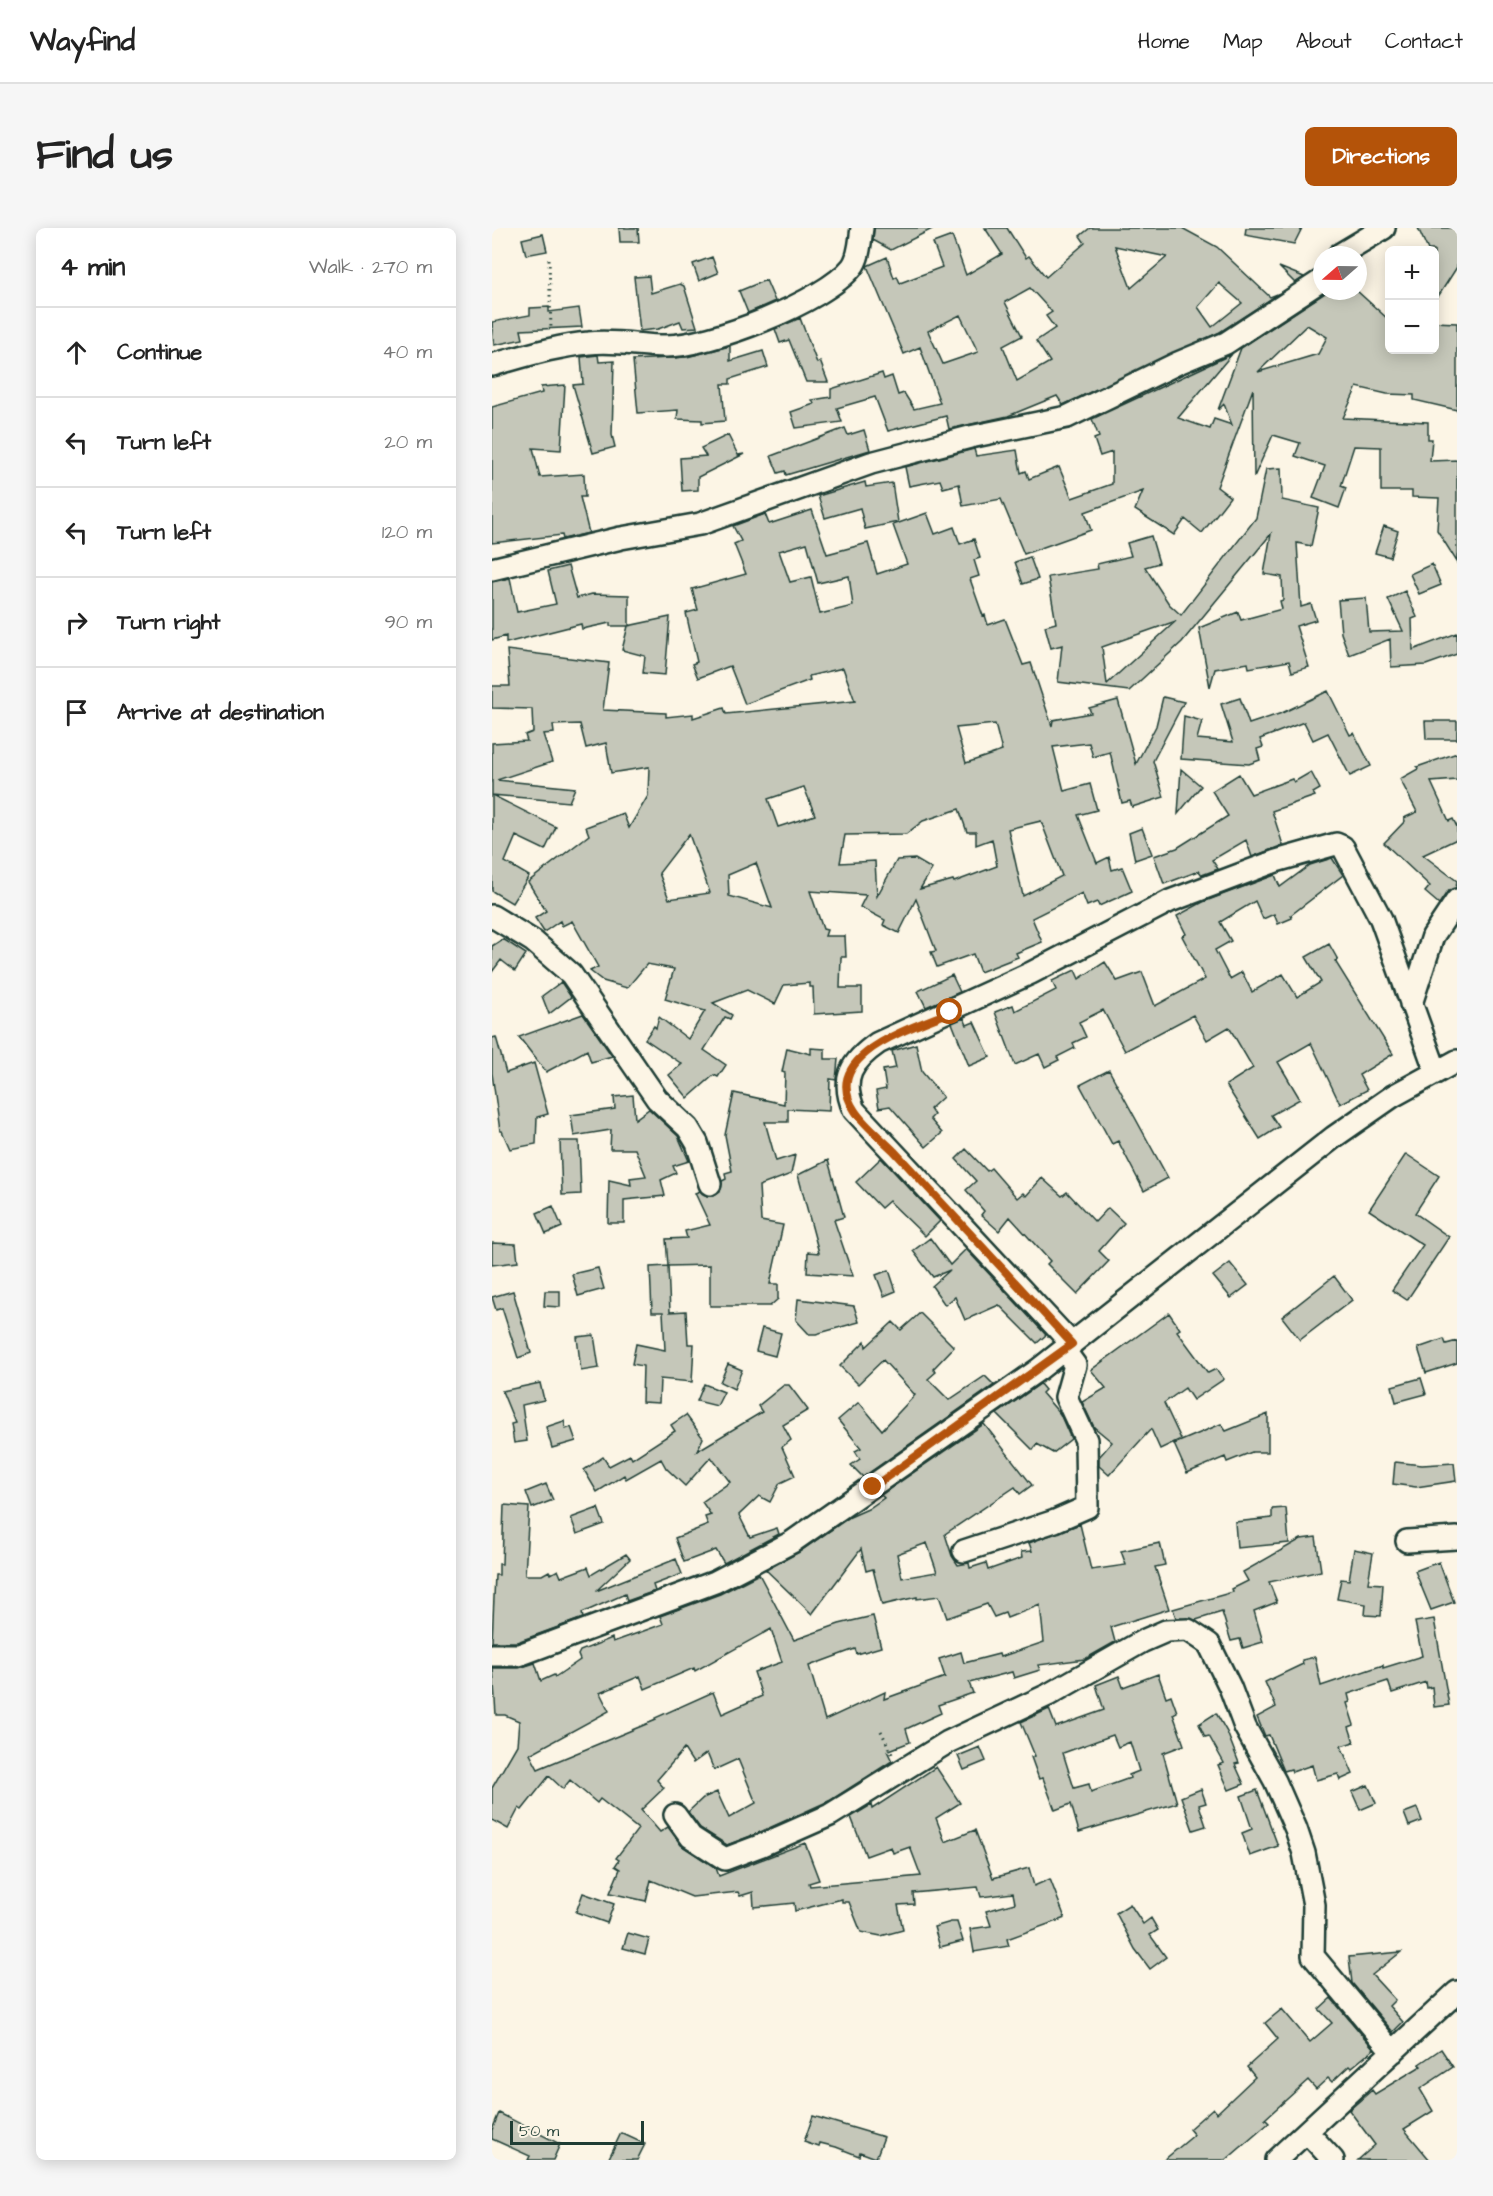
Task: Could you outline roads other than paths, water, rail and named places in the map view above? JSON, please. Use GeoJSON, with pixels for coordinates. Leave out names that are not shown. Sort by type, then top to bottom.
{"type":"FeatureCollection","features":[{"type":"Feature","properties":{"kind":"street"},"geometry":{"type":"LineString","coordinates":[[492,365],[552,347],[593,342],[666,346],[687,344],[784,313],[842,277],[853,265],[862,228]]}},
{"type":"Feature","properties":{"kind":"street"},"geometry":{"type":"LineString","coordinates":[[1354,246],[1384,228]]}},
{"type":"Feature","properties":{"kind":"street"},"geometry":{"type":"LineString","coordinates":[[492,569],[621,538],[700,524],[871,463],[970,437],[1067,417],[1178,363],[1226,343],[1313,286]]}},
{"type":"Feature","properties":{"kind":"street"},"geometry":{"type":"LineString","coordinates":[[964,1551],[1055,1521],[1087,1507],[1086,1440],[1066,1397],[1075,1365],[1068,1347],[854,1110],[848,1098],[848,1076],[859,1056],[878,1043],[1031,973],[1160,906],[1276,861],[1336,844],[1343,847],[1381,919],[1436,1072]]}},
{"type":"Feature","properties":{"kind":"street"},"geometry":{"type":"LineString","coordinates":[[1412,1004],[1433,936],[1457,900]]}},
{"type":"Feature","properties":{"kind":"street"},"geometry":{"type":"LineString","coordinates":[[492,916],[533,941],[572,975],[657,1099],[688,1128],[698,1143],[710,1184]]}},
{"type":"Feature","properties":{"kind":"street"},"geometry":{"type":"LineString","coordinates":[[492,1655],[519,1654],[715,1582],[792,1542],[873,1487],[1068,1347],[1334,1137],[1393,1096],[1457,1061]]}},
{"type":"Feature","properties":{"kind":"street"},"geometry":{"type":"LineString","coordinates":[[1407,1541],[1457,1538]]}},
{"type":"Feature","properties":{"kind":"street"},"geometry":{"type":"LineString","coordinates":[[675,1815],[691,1837],[725,1859],[830,1815],[948,1742],[1047,1695],[1143,1641],[1166,1631],[1188,1630],[1209,1644],[1230,1687],[1245,1727],[1275,1782],[1296,1829],[1314,1905],[1311,1945],[1316,1963],[1393,2052]]}},
{"type":"Feature","properties":{"kind":"street"},"geometry":{"type":"LineString","coordinates":[[1276,2160],[1308,2133],[1457,1992]]}},
{"type":"Feature","properties":{"kind":"street"},"geometry":{"type":"LineString","coordinates":[[1308,2133],[1332,2160]]}}]}
